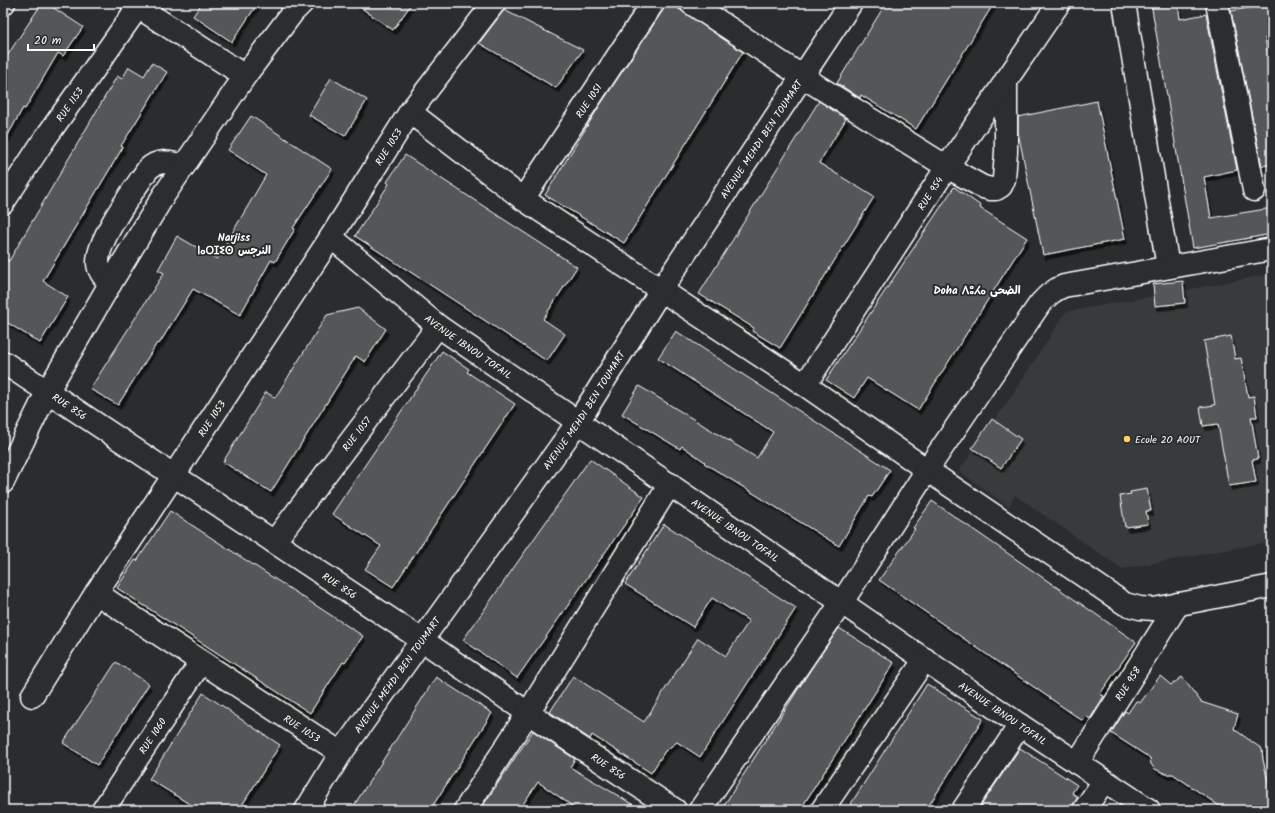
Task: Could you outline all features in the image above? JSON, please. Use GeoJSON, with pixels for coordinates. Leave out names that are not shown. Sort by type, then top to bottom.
{"type":"FeatureCollection","features":[{"type":"Feature","properties":{"kind":"street"},"geometry":{"type":"LineString","coordinates":[[3,482],[48,392],[110,284],[164,195],[245,76],[293,12],[302,3]]}},
{"type":"Feature","properties":{"kind":"street","name":"RUE 1053"},"geometry":{"type":"LineString","coordinates":[[341,753],[96,593],[331,237],[410,112],[494,3]]}},
{"type":"Feature","properties":{"kind":"street","name":"RUE 1051"},"geometry":{"type":"LineString","coordinates":[[523,199],[653,3]]}},
{"type":"Feature","properties":{"kind":"street"},"geometry":{"type":"LineString","coordinates":[[691,3],[947,167],[983,187],[991,189],[996,189],[1000,186],[1004,179],[1006,152],[1006,80]]}},
{"type":"Feature","properties":{"kind":"street","name":"AVENUE MEHDI BEN TOUMART"},"geometry":{"type":"LineString","coordinates":[[306,810],[341,753],[578,422],[661,290],[851,3]]}},
{"type":"Feature","properties":{"kind":"street","name":"RUE 954"},"geometry":{"type":"LineString","coordinates":[[805,385],[947,167],[1059,3]]}},
{"type":"Feature","properties":{"kind":"street"},"geometry":{"type":"LineString","coordinates":[[1124,3],[1168,267]]}},
{"type":"Feature","properties":{"kind":"street"},"geometry":{"type":"LineString","coordinates":[[1217,3],[1254,190]]}},
{"type":"Feature","properties":{"kind":"street"},"geometry":{"type":"LineString","coordinates":[[135,5],[245,76]]}},
{"type":"Feature","properties":{"kind":"street","name":"RUE 1153"},"geometry":{"type":"LineString","coordinates":[[3,203],[135,5]]}},
{"type":"Feature","properties":{"kind":"street"},"geometry":{"type":"LineString","coordinates":[[410,112],[523,199],[805,385],[1125,604],[1140,608],[1154,609],[1272,586]]}},
{"type":"Feature","properties":{"kind":"street"},"geometry":{"type":"LineString","coordinates":[[110,284],[101,272],[98,263],[99,251],[107,233],[152,165],[162,162],[184,166]]}},
{"type":"Feature","properties":{"kind":"street","name":"AVENUE IBNOU TOFAIL"},"geometry":{"type":"LineString","coordinates":[[331,237],[438,326],[1020,725],[1149,810]]}},
{"type":"Feature","properties":{"kind":"street"},"geometry":{"type":"LineString","coordinates":[[700,810],[842,602],[928,470],[1047,295],[1064,286],[1272,249]]}},
{"type":"Feature","properties":{"kind":"street","name":"RUE 1057"},"geometry":{"type":"LineString","coordinates":[[274,542],[438,326]]}},
{"type":"Feature","properties":{"kind":"street","name":"RUE 856"},"geometry":{"type":"LineString","coordinates":[[3,362],[675,810]]}},
{"type":"Feature","properties":{"kind":"street"},"geometry":{"type":"LineString","coordinates":[[465,810],[528,713],[670,484]]}},
{"type":"Feature","properties":{"kind":"street"},"geometry":{"type":"LineString","coordinates":[[32,696],[96,593]]}},
{"type":"Feature","properties":{"kind":"street","name":"RUE 958"},"geometry":{"type":"LineString","coordinates":[[1077,762],[1178,604]]}},
{"type":"Feature","properties":{"kind":"street"},"geometry":{"type":"LineString","coordinates":[[822,810],[925,659]]}},
{"type":"Feature","properties":{"kind":"street","name":"RUE 1060"},"geometry":{"type":"LineString","coordinates":[[103,810],[201,662]]}},
{"type":"Feature","properties":{"kind":"street"},"geometry":{"type":"LineString","coordinates":[[963,810],[1020,725]]}},
{"type":"Feature","properties":{"kind":"street"},"geometry":{"type":"LineString","coordinates":[[1084,810],[1104,781]]}},
{"type":"Feature","properties":{"kind":"shaded area","name":"Ecole 2O AOUT"},"geometry":{"type":"Polygon","coordinates":[[[1272,274],[1271,569],[1264,543],[1122,569],[1015,495],[1009,507],[959,471],[1004,407],[1066,312],[1272,274]]]}},
{"type":"Feature","properties":{"kind":"building"},"geometry":{"type":"Polygon","coordinates":[[[42,3],[46,3],[83,27],[63,56],[58,53],[25,109],[23,108],[3,144],[3,62],[42,3]]]}},
{"type":"Feature","properties":{"kind":"building"},"geometry":{"type":"Polygon","coordinates":[[[202,3],[258,3],[232,42],[193,16],[202,3]]]}},
{"type":"Feature","properties":{"kind":"building"},"geometry":{"type":"Polygon","coordinates":[[[354,3],[412,3],[393,30],[354,3]]]}},
{"type":"Feature","properties":{"kind":"building"},"geometry":{"type":"Polygon","coordinates":[[[665,3],[669,3],[682,11],[743,52],[624,243],[545,195],[600,105],[663,10],[665,3]]]}},
{"type":"Feature","properties":{"kind":"building"},"geometry":{"type":"Polygon","coordinates":[[[886,3],[994,3],[916,129],[861,95],[860,98],[837,83],[886,3]]]}},
{"type":"Feature","properties":{"kind":"building"},"geometry":{"type":"Polygon","coordinates":[[[1151,3],[1178,3],[1180,19],[1206,14],[1237,170],[1204,177],[1211,218],[1272,208],[1272,234],[1193,248],[1151,3]]]}},
{"type":"Feature","properties":{"kind":"building"},"geometry":{"type":"Polygon","coordinates":[[[1272,4],[1272,36],[1265,38],[1272,76],[1272,164],[1262,166],[1231,11],[1272,4]]]}},
{"type":"Feature","properties":{"kind":"building"},"geometry":{"type":"Polygon","coordinates":[[[504,10],[583,50],[556,88],[479,43],[504,10]]]}},
{"type":"Feature","properties":{"kind":"building"},"geometry":{"type":"Polygon","coordinates":[[[152,63],[167,72],[121,146],[123,147],[43,281],[68,297],[40,343],[3,320],[3,257],[9,261],[117,76],[122,79],[129,67],[144,76],[152,63]]]}},
{"type":"Feature","properties":{"kind":"building"},"geometry":{"type":"Polygon","coordinates":[[[331,78],[367,100],[345,136],[309,115],[331,78]]]}},
{"type":"Feature","properties":{"kind":"building"},"geometry":{"type":"Polygon","coordinates":[[[819,101],[846,119],[819,163],[874,197],[780,348],[752,331],[754,328],[699,294],[819,101]]]}},
{"type":"Feature","properties":{"kind":"building"},"geometry":{"type":"Polygon","coordinates":[[[1097,101],[1125,239],[1043,255],[1018,132],[1018,117],[1097,101]]]}},
{"type":"Feature","properties":{"kind":"building"},"geometry":{"type":"Polygon","coordinates":[[[251,116],[332,169],[293,228],[295,229],[275,262],[271,260],[240,315],[193,289],[159,344],[157,343],[118,405],[90,389],[164,273],[158,270],[177,236],[217,259],[266,175],[228,150],[251,116]]]}},
{"type":"Feature","properties":{"kind":"building"},"geometry":{"type":"Polygon","coordinates":[[[405,155],[577,267],[543,319],[565,334],[547,361],[355,236],[389,184],[387,182],[405,155]]]}},
{"type":"Feature","properties":{"kind":"building"},"geometry":{"type":"Polygon","coordinates":[[[954,187],[981,206],[980,208],[1027,238],[918,410],[867,378],[854,398],[826,380],[954,187]]]}},
{"type":"Feature","properties":{"kind":"building"},"geometry":{"type":"Polygon","coordinates":[[[1183,281],[1185,303],[1155,306],[1153,284],[1183,281]]]}},
{"type":"Feature","properties":{"kind":"building"},"geometry":{"type":"Polygon","coordinates":[[[358,308],[386,329],[365,362],[356,356],[271,492],[223,462],[266,392],[275,398],[327,315],[358,308]]]}},
{"type":"Feature","properties":{"kind":"building"},"geometry":{"type":"Polygon","coordinates":[[[676,331],[890,470],[872,497],[869,496],[839,546],[704,463],[705,462],[682,446],[680,449],[622,414],[639,386],[757,458],[773,432],[658,358],[676,331]]]}},
{"type":"Feature","properties":{"kind":"building"},"geometry":{"type":"Polygon","coordinates":[[[1231,336],[1235,359],[1241,358],[1248,397],[1254,396],[1257,417],[1251,417],[1258,459],[1252,460],[1256,482],[1229,486],[1218,424],[1203,426],[1200,407],[1215,405],[1204,341],[1231,336]]]}},
{"type":"Feature","properties":{"kind":"building"},"geometry":{"type":"Polygon","coordinates":[[[442,351],[469,369],[467,372],[515,404],[393,587],[365,569],[381,546],[332,514],[442,351]]]}},
{"type":"Feature","properties":{"kind":"building"},"geometry":{"type":"Polygon","coordinates":[[[992,419],[1021,439],[1001,468],[972,448],[992,419]]]}},
{"type":"Feature","properties":{"kind":"building"},"geometry":{"type":"Polygon","coordinates":[[[590,459],[644,497],[517,678],[463,640],[590,459]]]}},
{"type":"Feature","properties":{"kind":"building"},"geometry":{"type":"Polygon","coordinates":[[[1147,489],[1151,511],[1146,511],[1148,524],[1125,527],[1120,496],[1131,494],[1130,492],[1147,489]]]}},
{"type":"Feature","properties":{"kind":"building"},"geometry":{"type":"Polygon","coordinates":[[[932,501],[1136,642],[1100,694],[1104,696],[1090,719],[1086,716],[1083,721],[879,580],[915,529],[913,528],[932,501]]]}},
{"type":"Feature","properties":{"kind":"building"},"geometry":{"type":"Polygon","coordinates":[[[170,511],[363,636],[345,663],[343,662],[310,713],[117,588],[170,511]]]}},
{"type":"Feature","properties":{"kind":"building"},"geometry":{"type":"Polygon","coordinates":[[[664,524],[796,608],[700,757],[677,742],[665,751],[651,773],[592,735],[590,739],[550,712],[573,676],[644,722],[698,638],[726,656],[749,621],[712,598],[693,627],[625,584],[664,524]]]}},
{"type":"Feature","properties":{"kind":"building"},"geometry":{"type":"Polygon","coordinates":[[[839,628],[894,663],[800,810],[721,810],[811,669],[839,628]]]}},
{"type":"Feature","properties":{"kind":"building"},"geometry":{"type":"Polygon","coordinates":[[[116,662],[149,684],[97,765],[63,743],[116,662]]]}},
{"type":"Feature","properties":{"kind":"building"},"geometry":{"type":"Polygon","coordinates":[[[1160,676],[1171,685],[1182,677],[1201,702],[1238,714],[1234,729],[1262,749],[1263,760],[1272,798],[1272,810],[1225,810],[1173,774],[1166,774],[1155,769],[1151,764],[1150,758],[1111,733],[1125,711],[1128,713],[1136,701],[1140,703],[1160,676]]]}},
{"type":"Feature","properties":{"kind":"building"},"geometry":{"type":"Polygon","coordinates":[[[436,677],[492,713],[430,810],[351,810],[436,677]]]}},
{"type":"Feature","properties":{"kind":"building"},"geometry":{"type":"Polygon","coordinates":[[[927,684],[983,719],[926,810],[847,810],[927,684]]]}},
{"type":"Feature","properties":{"kind":"building"},"geometry":{"type":"Polygon","coordinates":[[[203,693],[280,745],[239,810],[199,810],[149,779],[203,693]]]}},
{"type":"Feature","properties":{"kind":"building"},"geometry":{"type":"Polygon","coordinates":[[[533,731],[575,759],[570,767],[642,810],[578,810],[538,782],[519,810],[480,810],[533,731]]]}},
{"type":"Feature","properties":{"kind":"building"},"geometry":{"type":"Polygon","coordinates":[[[1020,748],[1077,785],[1072,793],[1078,797],[1072,810],[978,810],[1020,748]]]}},
{"type":"Feature","properties":{"kind":"place","name":"Ecole 2O AOUT"},"geometry":{"type":"Point","coordinates":[1127,439]}},
{"type":"Feature","properties":{"kind":"district","name":"Narjiss ⵏⴰⵔⵊⵉⵙ النرجس"},"geometry":{"type":"Point","coordinates":[234,243]}},
{"type":"Feature","properties":{"kind":"district","name":"Doha ⴷⵓⵃⴰ الضحى"},"geometry":{"type":"Point","coordinates":[977,290]}}]}
